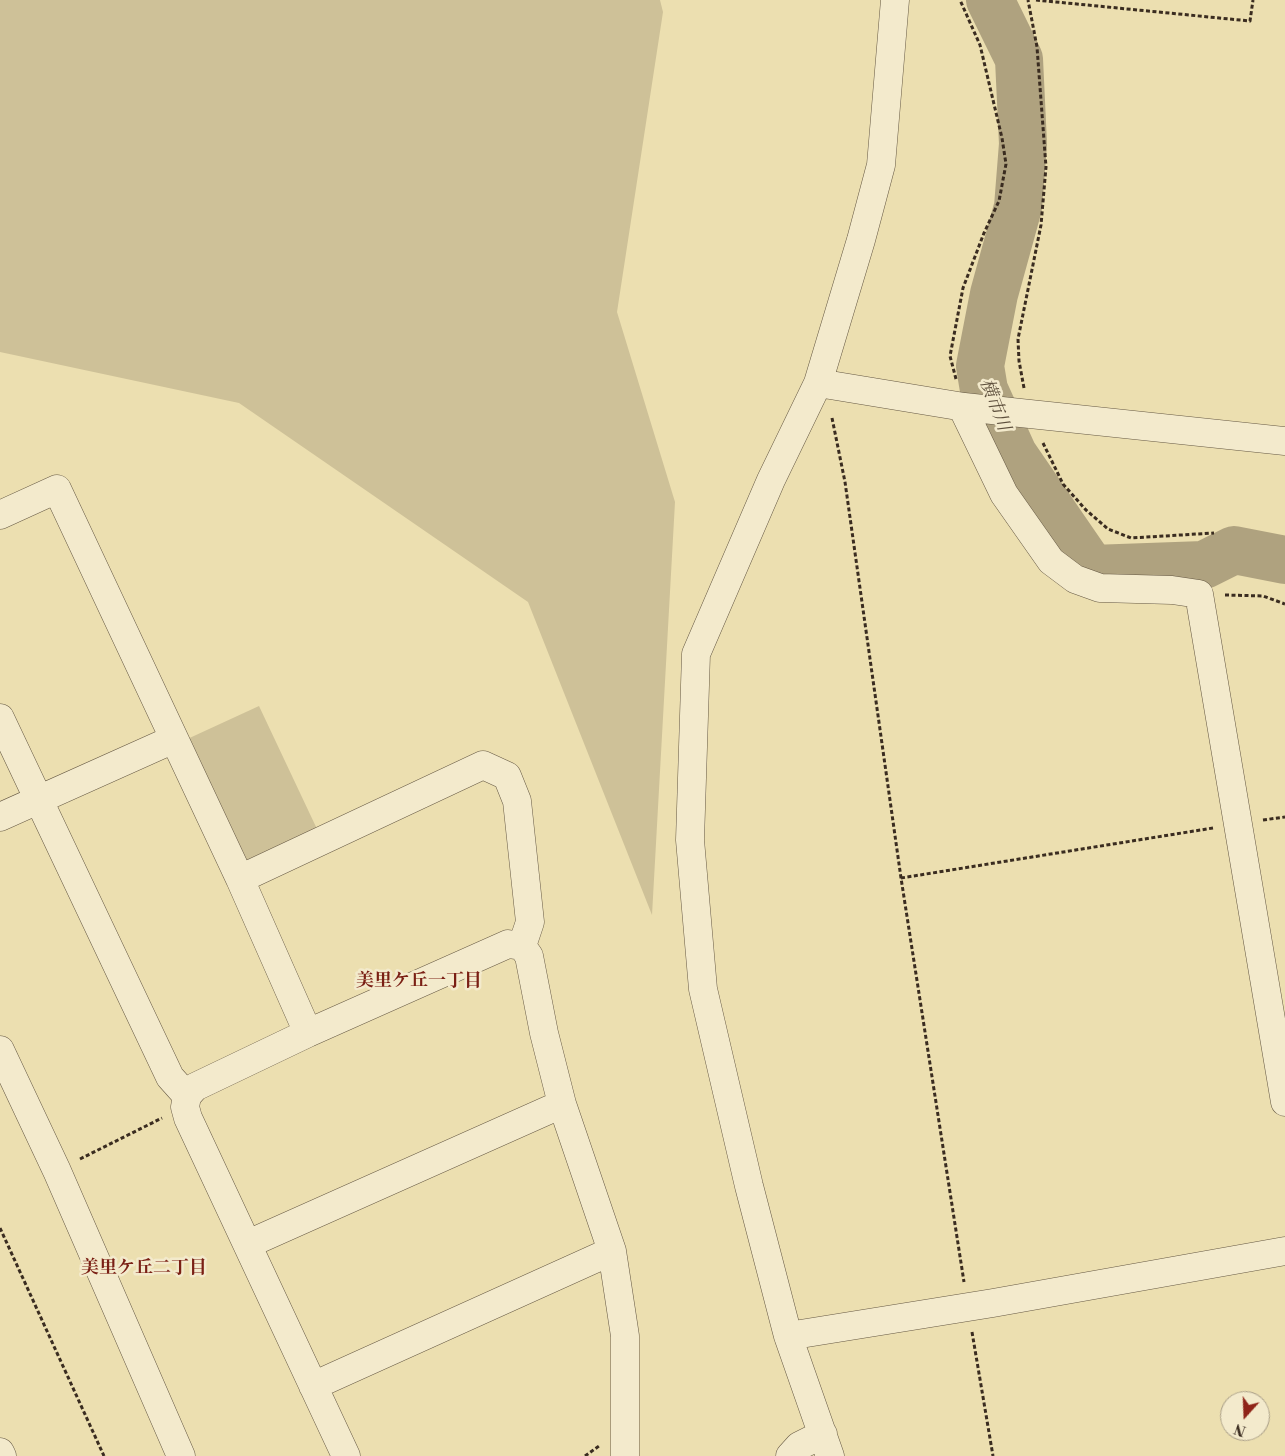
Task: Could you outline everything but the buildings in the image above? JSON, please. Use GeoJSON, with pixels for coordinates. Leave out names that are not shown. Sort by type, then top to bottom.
{"type":"FeatureCollection","features":[{"type":"Feature","properties":{"kind":"street"},"geometry":{"type":"LineString","coordinates":[[790,1456],[799,1446],[827,1445],[788,1336],[749,1186],[703,989],[690,840],[696,654],[771,480],[820,383],[881,165],[894,0]]}},
{"type":"Feature","properties":{"kind":"street"},"geometry":{"type":"LineString","coordinates":[[820,383],[963,407],[1285,441]]}},
{"type":"Feature","properties":{"kind":"street"},"geometry":{"type":"LineString","coordinates":[[963,407],[1004,494],[1051,561],[1075,579],[1100,588],[1172,590],[1199,594],[1285,1102]]}},
{"type":"Feature","properties":{"kind":"street"},"geometry":{"type":"LineString","coordinates":[[0,515],[58,489],[240,879],[308,1033]]}},
{"type":"Feature","properties":{"kind":"street"},"geometry":{"type":"LineString","coordinates":[[0,718],[170,1077],[186,1101],[188,1118],[346,1456]]}},
{"type":"Feature","properties":{"kind":"street"},"geometry":{"type":"LineString","coordinates":[[0,817],[174,739]]}},
{"type":"Feature","properties":{"kind":"street"},"geometry":{"type":"LineString","coordinates":[[240,879],[483,766],[507,776],[518,801],[530,922],[522,946]]}},
{"type":"Feature","properties":{"kind":"street"},"geometry":{"type":"LineString","coordinates":[[186,1101],[195,1087],[308,1033],[508,944],[522,946],[529,956],[544,1033],[562,1104],[612,1251],[625,1336],[625,1456]]}},
{"type":"Feature","properties":{"kind":"street"},"geometry":{"type":"LineString","coordinates":[[0,1050],[57,1171],[181,1456]]}},
{"type":"Feature","properties":{"kind":"street"},"geometry":{"type":"LineString","coordinates":[[248,1244],[562,1104]]}},
{"type":"Feature","properties":{"kind":"street"},"geometry":{"type":"LineString","coordinates":[[788,1336],[968,1307],[1285,1250]]}},
{"type":"Feature","properties":{"kind":"street"},"geometry":{"type":"LineString","coordinates":[[313,1386],[612,1251]]}},
{"type":"Feature","properties":{"kind":"street"},"geometry":{"type":"LineString","coordinates":[[0,1452],[2,1456]]}},
{"type":"Feature","properties":{"kind":"path"},"geometry":{"type":"LineString","coordinates":[[960,0],[980,45],[1002,138],[1006,164],[999,201],[984,233],[963,288],[954,329],[950,356],[963,407]]}},
{"type":"Feature","properties":{"kind":"path"},"geometry":{"type":"LineString","coordinates":[[1028,0],[1037,46],[1046,167],[1041,225],[1018,339],[1018,361],[1028,414],[1063,484],[1086,510],[1108,529],[1130,538],[1214,533]]}},
{"type":"Feature","properties":{"kind":"path"},"geometry":{"type":"LineString","coordinates":[[1036,0],[1250,21],[1253,0]]}},
{"type":"Feature","properties":{"kind":"path"},"geometry":{"type":"LineString","coordinates":[[820,383],[832,420],[845,482],[901,878],[993,1456]]}},
{"type":"Feature","properties":{"kind":"path"},"geometry":{"type":"LineString","coordinates":[[1199,594],[1263,596],[1285,604]]}},
{"type":"Feature","properties":{"kind":"path"},"geometry":{"type":"LineString","coordinates":[[901,878],[1285,818]]}},
{"type":"Feature","properties":{"kind":"path"},"geometry":{"type":"LineString","coordinates":[[57,1171],[186,1101]]}},
{"type":"Feature","properties":{"kind":"path"},"geometry":{"type":"LineString","coordinates":[[0,1228],[104,1456]]}},
{"type":"Feature","properties":{"kind":"shaded area"},"geometry":{"type":"Polygon","coordinates":[[[0,0],[660,0],[663,12],[617,312],[675,502],[652,915],[528,602],[239,403],[0,352],[0,0]]]}},
{"type":"Feature","properties":{"kind":"shaded area"},"geometry":{"type":"Polygon","coordinates":[[[259,706],[317,829],[241,864],[183,741],[259,706]]]}},
{"type":"Feature","properties":{"kind":"waterway","name":"横市川"},"geometry":{"type":"LineString","coordinates":[[990,0],[1019,59],[1023,144],[1018,207],[994,294],[980,366],[984,390],[1013,454],[1092,569],[1204,565],[1234,550],[1285,560]]}},
{"type":"Feature","properties":{"kind":"district","name":"美里ケ丘一丁目"},"geometry":{"type":"Point","coordinates":[419,982]}},
{"type":"Feature","properties":{"kind":"district","name":"美里ケ丘二丁目"},"geometry":{"type":"Point","coordinates":[144,1269]}}]}
